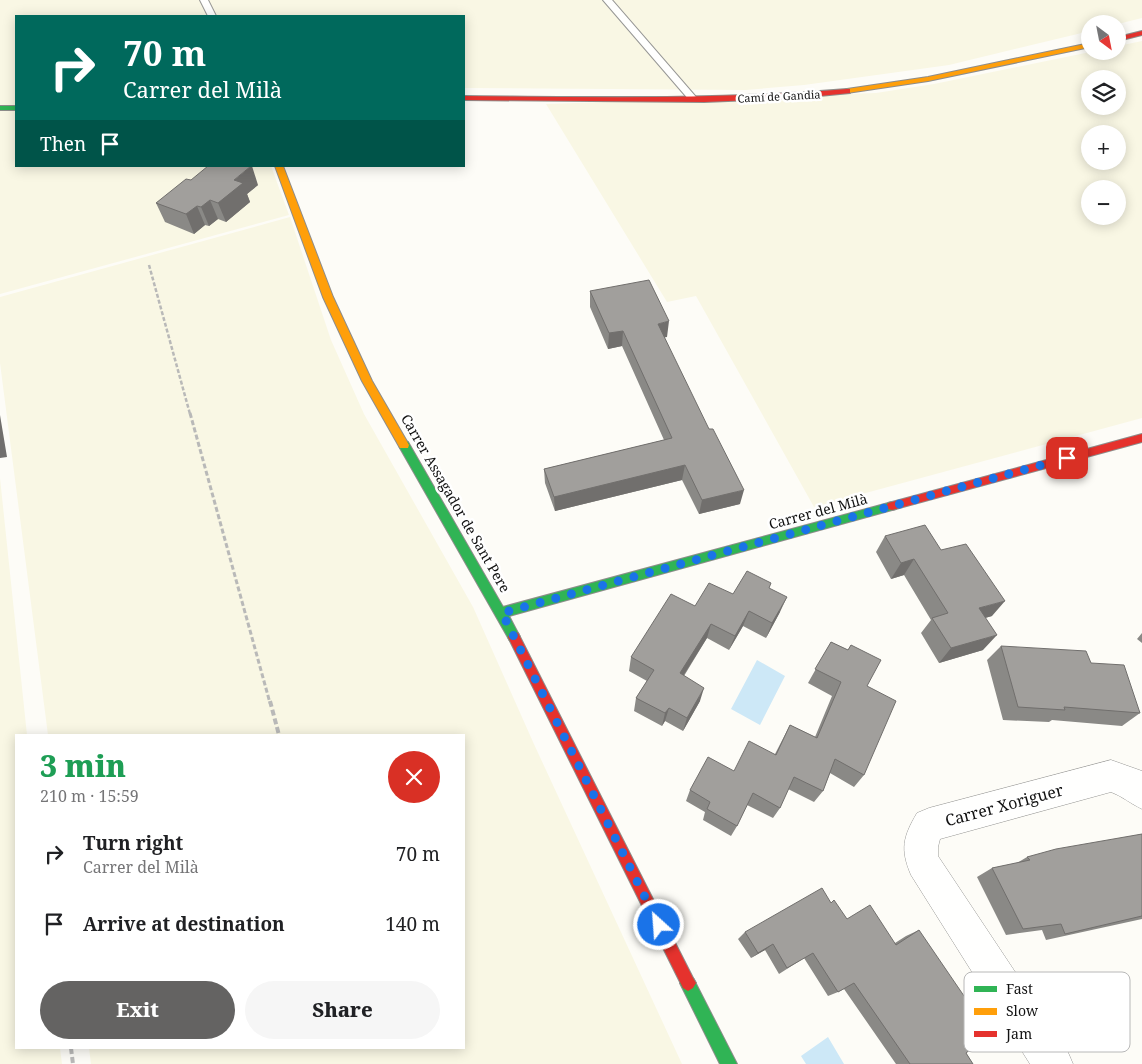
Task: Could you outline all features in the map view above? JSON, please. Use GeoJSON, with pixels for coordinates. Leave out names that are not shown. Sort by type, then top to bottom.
{"type":"FeatureCollection","features":[{"type":"Feature","properties":{"kind":"street"},"geometry":{"type":"LineString","coordinates":[[1126,37],[1142,33]]}},
{"type":"Feature","properties":{"kind":"street","name":"Camí de Gandia"},"geometry":{"type":"LineString","coordinates":[[465,98],[693,99],[792,96],[863,89],[946,76],[1081,47]]}},
{"type":"Feature","properties":{"kind":"street"},"geometry":{"type":"LineString","coordinates":[[0,108],[15,108]]}},
{"type":"Feature","properties":{"kind":"street","name":"Carrer Assagador de Sant Pere"},"geometry":{"type":"LineString","coordinates":[[278,167],[328,297],[367,381],[502,613],[729,1064]]}},
{"type":"Feature","properties":{"kind":"street","name":"Carrer del Milà"},"geometry":{"type":"LineString","coordinates":[[502,613],[1142,438]]}},
{"type":"Feature","properties":{"kind":"street","name":"Carrer Xoriguer"},"geometry":{"type":"LineString","coordinates":[[993,972],[923,863],[919,849],[923,836],[929,826],[1111,776],[1130,782],[1142,792]]}},
{"type":"Feature","properties":{"kind":"street","name":"Carrer Xoriguer"},"geometry":{"type":"LineString","coordinates":[[1045,1052],[1053,1064]]}},
{"type":"Feature","properties":{"kind":"lane"},"geometry":{"type":"LineString","coordinates":[[204,0],[212,15]]}},
{"type":"Feature","properties":{"kind":"lane"},"geometry":{"type":"LineString","coordinates":[[607,0],[693,99]]}},
{"type":"Feature","properties":{"kind":"path"},"geometry":{"type":"LineString","coordinates":[[149,265],[279,734]]}},
{"type":"Feature","properties":{"kind":"path"},"geometry":{"type":"LineString","coordinates":[[71,1049],[73,1064]]}},
{"type":"Feature","properties":{"kind":"shaded area"},"geometry":{"type":"Polygon","coordinates":[[[0,0],[1142,0],[1142,18],[1126,22],[1126,15],[1081,15],[1081,33],[949,65],[804,85],[746,90],[465,88],[465,15],[15,15],[15,167],[271,167],[289,215],[0,294],[0,0]]]}},
{"type":"Feature","properties":{"kind":"shaded area"},"geometry":{"type":"Polygon","coordinates":[[[1142,41],[1142,418],[814,507],[696,296],[667,302],[546,104],[876,93],[934,84],[1081,54],[1081,60],[1126,60],[1126,44],[1142,41]]]}},
{"type":"Feature","properties":{"kind":"shaded area"},"geometry":{"type":"Polygon","coordinates":[[[290,217],[331,340],[364,414],[473,607],[533,742],[682,1064],[91,1064],[89,1049],[465,1049],[465,734],[48,734],[0,363],[0,297],[290,217]]]}},
{"type":"Feature","properties":{"kind":"shaded area"},"geometry":{"type":"Polygon","coordinates":[[[0,478],[27,734],[15,734],[15,1049],[60,1049],[62,1064],[0,1064],[0,478]]]}},
{"type":"Feature","properties":{"kind":"water"},"geometry":{"type":"Polygon","coordinates":[[[757,660],[785,676],[760,725],[731,709],[757,660]]]}},
{"type":"Feature","properties":{"kind":"water"},"geometry":{"type":"Polygon","coordinates":[[[828,1037],[844,1064],[806,1064],[801,1056],[828,1037]]]}},
{"type":"Feature","properties":{"kind":"building"},"geometry":{"type":"Polygon","coordinates":[[[207,167],[250,167],[234,180],[243,183],[218,203],[210,200],[201,207],[197,206],[186,214],[156,203],[186,179],[191,180],[207,167]]]}},
{"type":"Feature","properties":{"kind":"building"},"geometry":{"type":"Polygon","coordinates":[[[649,280],[669,321],[658,324],[709,429],[713,429],[744,490],[702,500],[685,465],[554,497],[544,469],[672,438],[623,331],[609,333],[590,291],[649,280]]]}},
{"type":"Feature","properties":{"kind":"building"},"geometry":{"type":"Polygon","coordinates":[[[925,525],[941,550],[966,544],[1005,601],[979,608],[997,635],[951,648],[932,618],[948,613],[914,559],[901,563],[885,536],[925,525]]]}},
{"type":"Feature","properties":{"kind":"building"},"geometry":{"type":"Polygon","coordinates":[[[747,571],[771,583],[769,588],[787,597],[772,623],[749,611],[735,636],[711,624],[680,673],[704,688],[687,718],[669,708],[665,713],[636,698],[654,670],[631,657],[671,594],[695,606],[709,583],[733,594],[747,571]]]}},
{"type":"Feature","properties":{"kind":"building"},"geometry":{"type":"Polygon","coordinates":[[[831,642],[848,650],[851,645],[881,660],[867,686],[896,701],[864,775],[835,759],[823,791],[794,777],[780,808],[753,793],[737,826],[707,809],[710,802],[690,790],[708,757],[734,771],[749,741],[776,755],[790,725],[817,738],[841,682],[815,669],[831,642]]]}},
{"type":"Feature","properties":{"kind":"building"},"geometry":{"type":"Polygon","coordinates":[[[1001,646],[1086,651],[1091,663],[1124,665],[1140,713],[1064,707],[1065,710],[1018,707],[1001,646]]]}},
{"type":"Feature","properties":{"kind":"building"},"geometry":{"type":"Polygon","coordinates":[[[1142,834],[1142,916],[1065,934],[1061,924],[1023,929],[992,868],[1030,860],[1027,857],[1056,849],[1142,834]]]}},
{"type":"Feature","properties":{"kind":"building"},"geometry":{"type":"Polygon","coordinates":[[[822,888],[831,903],[834,900],[847,919],[870,905],[896,945],[919,930],[964,996],[964,1052],[967,1052],[966,1053],[973,1064],[910,1064],[854,983],[838,992],[813,953],[787,968],[773,944],[758,953],[745,932],[822,888]]]}},
{"type":"Feature","properties":{"kind":"traffic: fast"},"geometry":{"type":"LineString","coordinates":[[0,108],[15,108]]}},
{"type":"Feature","properties":{"kind":"traffic: fast"},"geometry":{"type":"LineString","coordinates":[[404,445],[514,637]]}},
{"type":"Feature","properties":{"kind":"traffic: fast"},"geometry":{"type":"LineString","coordinates":[[502,613],[892,506]]}},
{"type":"Feature","properties":{"kind":"traffic: fast"},"geometry":{"type":"LineString","coordinates":[[688,983],[729,1064]]}},
{"type":"Feature","properties":{"kind":"traffic: slow"},"geometry":{"type":"LineString","coordinates":[[847,91],[928,79],[1081,47]]}},
{"type":"Feature","properties":{"kind":"traffic: slow"},"geometry":{"type":"LineString","coordinates":[[279,167],[328,297],[367,381],[404,445]]}},
{"type":"Feature","properties":{"kind":"traffic: jam"},"geometry":{"type":"LineString","coordinates":[[1126,37],[1142,33]]}},
{"type":"Feature","properties":{"kind":"traffic: jam"},"geometry":{"type":"LineString","coordinates":[[465,98],[704,100],[847,91]]}},
{"type":"Feature","properties":{"kind":"traffic: jam"},"geometry":{"type":"LineString","coordinates":[[892,506],[1142,438]]}},
{"type":"Feature","properties":{"kind":"traffic: jam"},"geometry":{"type":"LineString","coordinates":[[514,637],[688,983]]}},
{"type":"Feature","properties":{"kind":"route"},"geometry":{"type":"LineString","coordinates":[[659,925],[502,613],[1067,458]]}}]}
